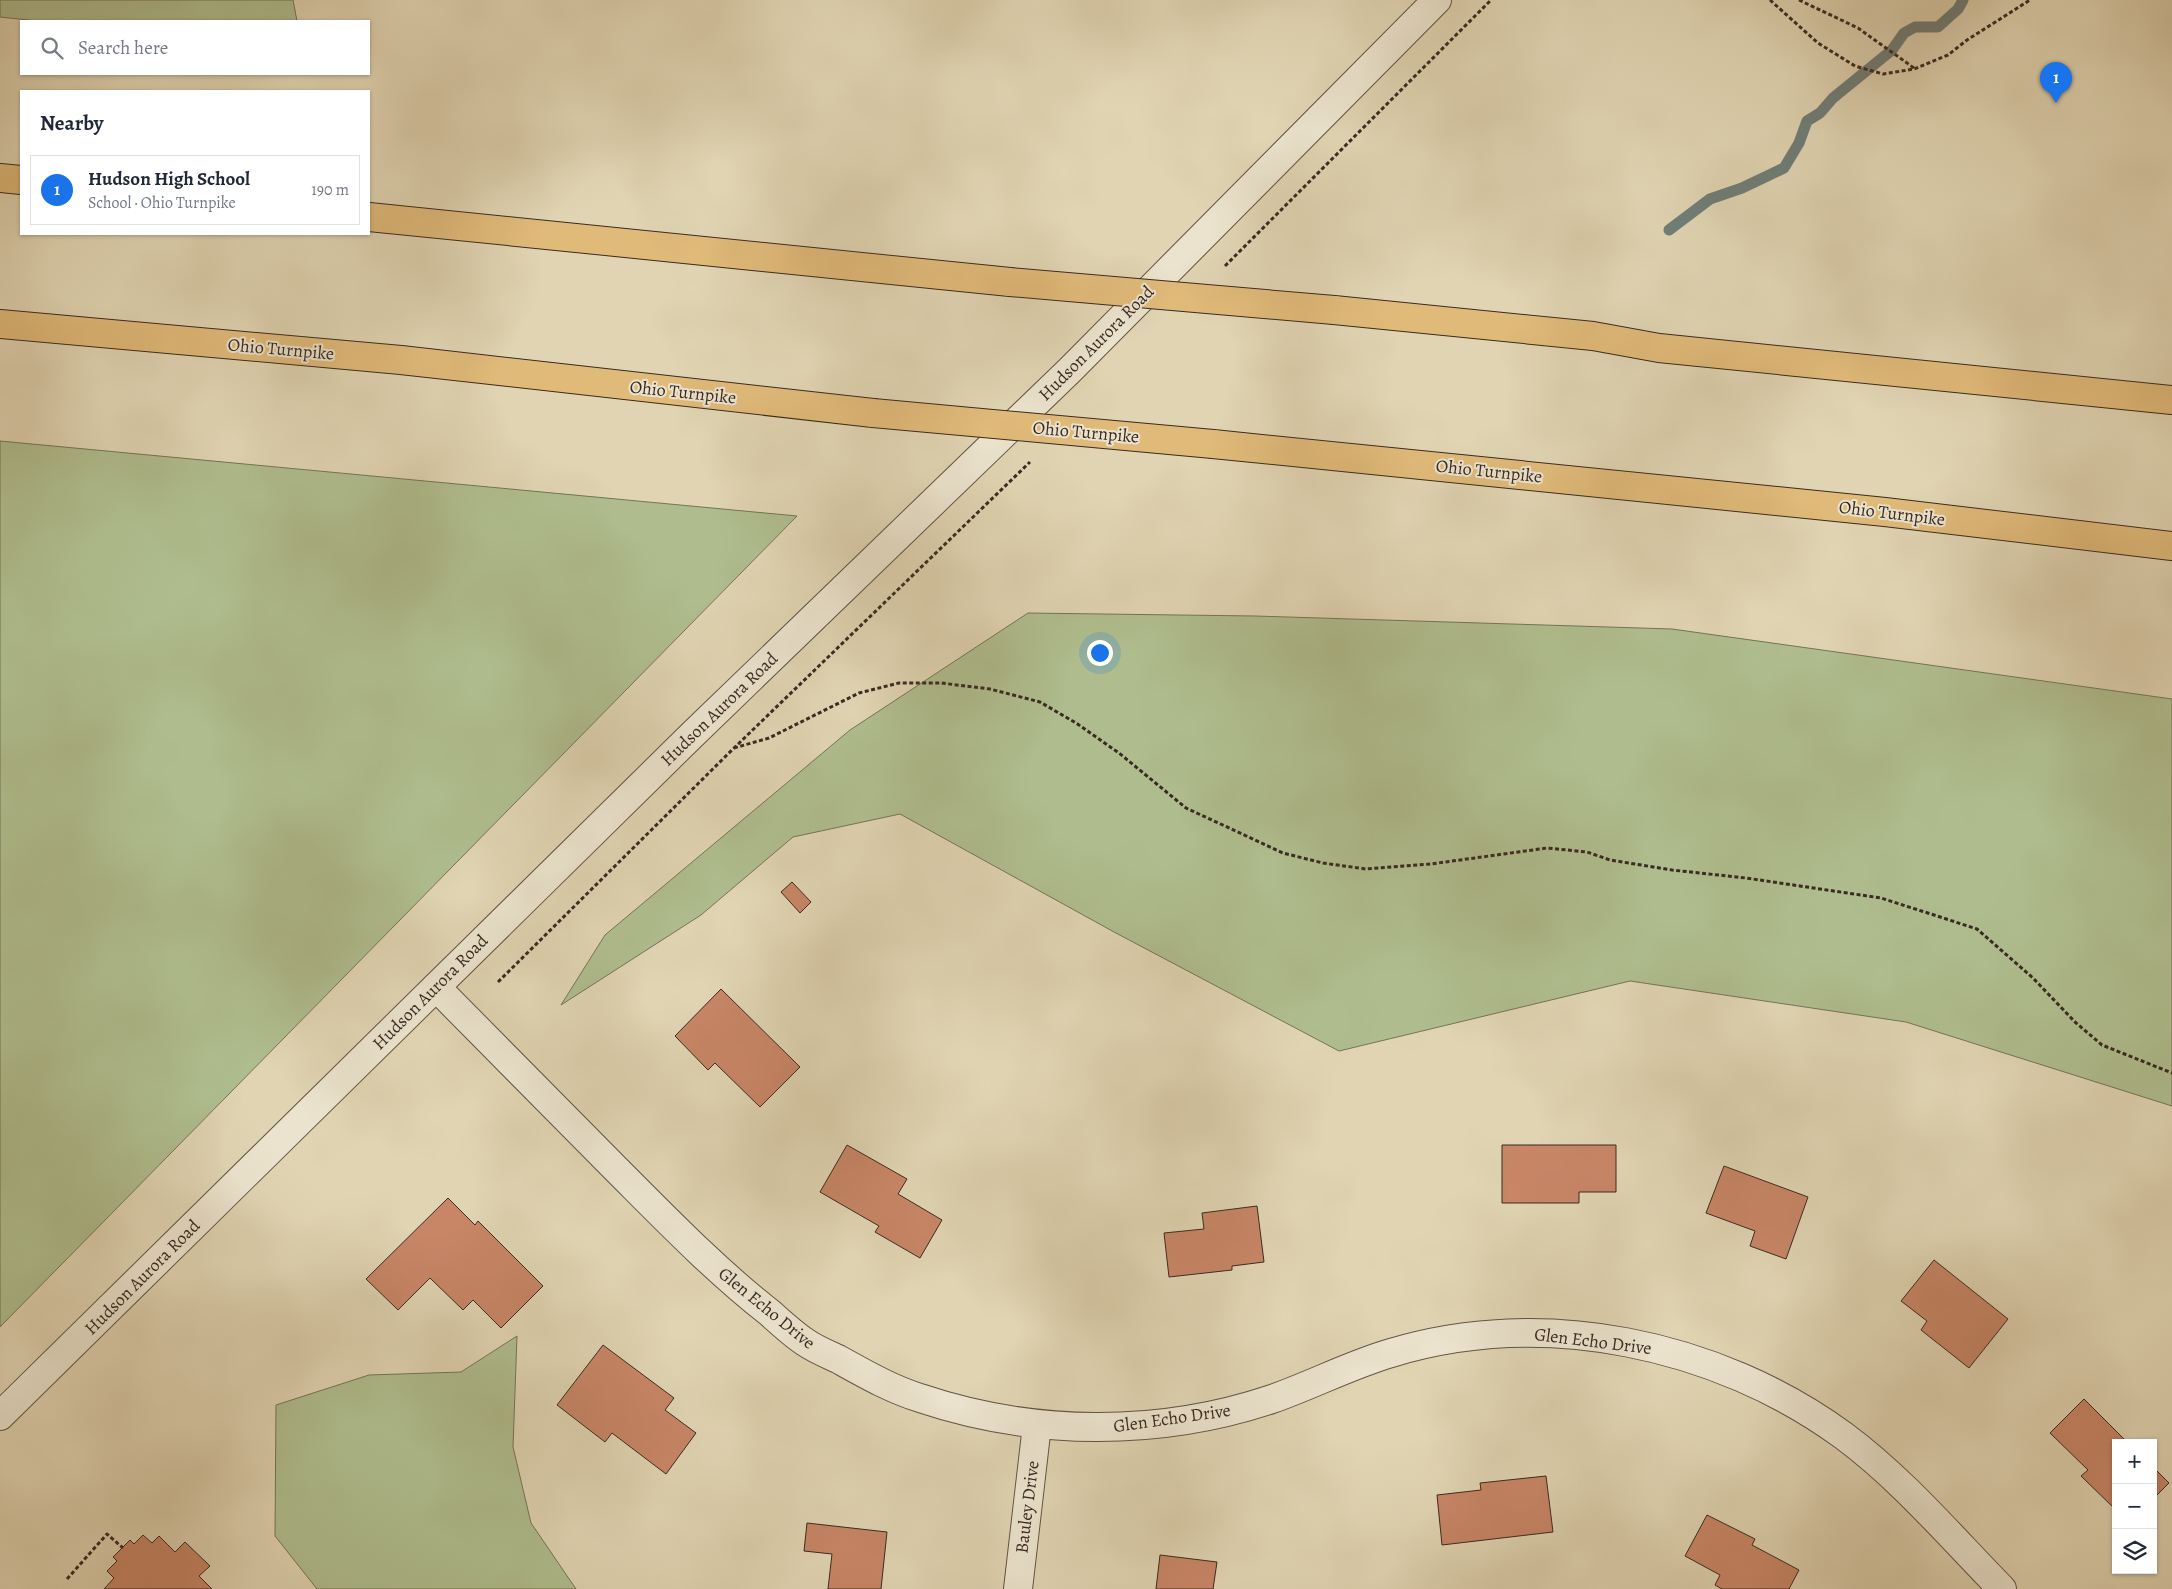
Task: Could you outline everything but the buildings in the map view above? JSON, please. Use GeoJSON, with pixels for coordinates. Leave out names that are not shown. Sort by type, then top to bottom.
{"type":"FeatureCollection","features":[{"type":"Feature","properties":{"kind":"highway"},"geometry":{"type":"LineString","coordinates":[[0,178],[20,180]]}},
{"type":"Feature","properties":{"kind":"highway"},"geometry":{"type":"LineString","coordinates":[[370,216],[1010,282],[1334,310],[1593,336],[1659,348],[2172,400]]}},
{"type":"Feature","properties":{"kind":"highway","name":"Ohio Turnpike"},"geometry":{"type":"LineString","coordinates":[[0,324],[401,360],[873,413],[1213,444],[1885,512],[2172,546]]}},
{"type":"Feature","properties":{"kind":"street","name":"Hudson Aurora Road"},"geometry":{"type":"LineString","coordinates":[[0,1416],[685,742],[1070,370],[1437,0]]}},
{"type":"Feature","properties":{"kind":"street","name":"Glen Echo Drive"},"geometry":{"type":"LineString","coordinates":[[436,987],[684,1237],[740,1290],[806,1342],[879,1382],[920,1398],[979,1414],[1037,1425],[1119,1428],[1201,1418],[1238,1409],[1275,1398],[1389,1353],[1430,1342],[1465,1336],[1516,1333],[1552,1334],[1629,1342],[1689,1357],[1738,1375],[1800,1407],[1843,1435],[1880,1465],[2002,1589]]}},
{"type":"Feature","properties":{"kind":"street","name":"Bauley Drive"},"geometry":{"type":"LineString","coordinates":[[1018,1589],[1037,1425]]}},
{"type":"Feature","properties":{"kind":"path"},"geometry":{"type":"LineString","coordinates":[[1770,0],[1818,43],[1855,66],[1883,74],[1914,69],[1948,55],[1967,40],[2030,0]]}},
{"type":"Feature","properties":{"kind":"path"},"geometry":{"type":"LineString","coordinates":[[1799,0],[1858,28],[1914,69]]}},
{"type":"Feature","properties":{"kind":"path"},"geometry":{"type":"LineString","coordinates":[[734,748],[769,738],[859,693],[900,684],[941,683],[990,689],[1040,702],[1076,723],[1134,765],[1186,808],[1283,853],[1323,863],[1366,869],[1431,864],[1547,848],[1587,852],[1610,860],[1672,870],[1746,878],[1881,898],[1934,914],[1977,929],[2003,950],[2075,1022],[2102,1045],[2172,1073]]}},
{"type":"Feature","properties":{"kind":"path"},"geometry":{"type":"LineString","coordinates":[[67,1579],[107,1534],[122,1548]]}},
{"type":"Feature","properties":{"kind":"green space"},"geometry":{"type":"Polygon","coordinates":[[[0,0],[293,0],[297,20],[28,20],[0,17],[0,0]]]}},
{"type":"Feature","properties":{"kind":"green space"},"geometry":{"type":"Polygon","coordinates":[[[0,441],[797,516],[0,1327],[0,441]]]}},
{"type":"Feature","properties":{"kind":"green space"},"geometry":{"type":"Polygon","coordinates":[[[1028,613],[1255,616],[1672,629],[2172,699],[2172,1106],[1906,1022],[1630,981],[1339,1051],[1114,932],[900,814],[793,837],[701,915],[561,1005],[605,935],[850,730],[1028,613]]]}},
{"type":"Feature","properties":{"kind":"green space"},"geometry":{"type":"Polygon","coordinates":[[[517,1336],[513,1447],[531,1523],[576,1589],[317,1589],[275,1536],[276,1405],[369,1375],[461,1372],[517,1336]]]}},
{"type":"Feature","properties":{"kind":"waterway"},"geometry":{"type":"LineString","coordinates":[[1669,230],[1710,199],[1742,188],[1784,168],[1799,143],[1807,121],[1820,113],[1833,98],[1892,50],[1904,33],[1915,27],[1938,27],[1958,9],[1963,0]]}},
{"type":"Feature","properties":{"kind":"place","name":"Hudson High School"},"geometry":{"type":"Point","coordinates":[2056,103]}}]}
